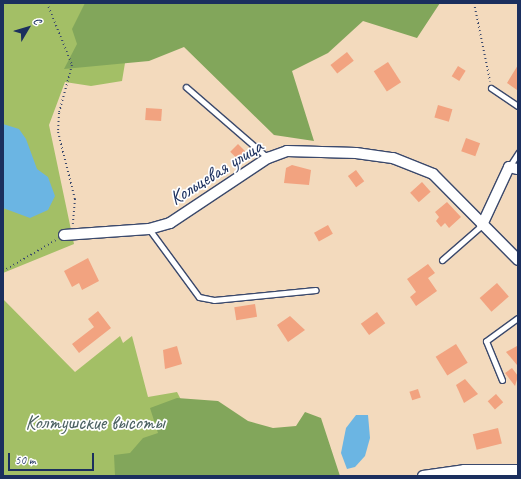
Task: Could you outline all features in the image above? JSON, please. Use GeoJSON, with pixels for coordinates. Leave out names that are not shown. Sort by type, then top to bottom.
{"type":"FeatureCollection","features":[{"type":"Feature","properties":{"kind":"street","name":"Кольцевая улица"},"geometry":{"type":"LineString","coordinates":[[64,235],[149,229],[170,223],[268,158],[287,151],[356,153],[394,158],[433,174],[518,260]]}},
{"type":"Feature","properties":{"kind":"street"},"geometry":{"type":"LineString","coordinates":[[482,225],[514,168]]}},
{"type":"Feature","properties":{"kind":"street"},"geometry":{"type":"LineString","coordinates":[[423,476],[464,470],[518,470]]}},
{"type":"Feature","properties":{"kind":"lane"},"geometry":{"type":"LineString","coordinates":[[186,87],[268,158]]}},
{"type":"Feature","properties":{"kind":"lane"},"geometry":{"type":"LineString","coordinates":[[491,88],[518,106]]}},
{"type":"Feature","properties":{"kind":"lane"},"geometry":{"type":"LineString","coordinates":[[514,168],[518,153]]}},
{"type":"Feature","properties":{"kind":"lane"},"geometry":{"type":"LineString","coordinates":[[442,260],[482,225]]}},
{"type":"Feature","properties":{"kind":"lane"},"geometry":{"type":"LineString","coordinates":[[149,229],[199,297],[214,300],[316,290]]}},
{"type":"Feature","properties":{"kind":"lane"},"geometry":{"type":"LineString","coordinates":[[502,380],[486,341],[518,318]]}},
{"type":"Feature","properties":{"kind":"path"},"geometry":{"type":"LineString","coordinates":[[3,270],[64,235],[73,226],[77,213],[58,132],[59,113],[72,65],[47,3]]}},
{"type":"Feature","properties":{"kind":"path"},"geometry":{"type":"LineString","coordinates":[[474,3],[491,88]]}},
{"type":"Feature","properties":{"kind":"green space"},"geometry":{"type":"Polygon","coordinates":[[[3,3],[135,3],[122,81],[91,86],[65,82],[49,125],[74,244],[3,273],[3,3]]]}},
{"type":"Feature","properties":{"kind":"green space"},"geometry":{"type":"Polygon","coordinates":[[[85,3],[440,3],[417,38],[363,21],[328,53],[292,71],[314,141],[274,135],[184,47],[149,61],[64,69],[77,44],[72,29],[85,3]]]}},
{"type":"Feature","properties":{"kind":"green space","name":"Колтушские высоты"},"geometry":{"type":"Polygon","coordinates":[[[3,299],[75,372],[120,336],[123,343],[132,336],[148,397],[177,392],[207,450],[312,476],[3,476],[3,299]]]}},
{"type":"Feature","properties":{"kind":"green space"},"geometry":{"type":"Polygon","coordinates":[[[177,398],[218,401],[248,421],[273,428],[296,426],[305,412],[321,418],[340,476],[115,476],[114,455],[130,453],[143,438],[158,433],[150,408],[177,398]]]}},
{"type":"Feature","properties":{"kind":"water"},"geometry":{"type":"Polygon","coordinates":[[[3,124],[19,129],[26,139],[37,169],[48,177],[55,196],[48,210],[30,218],[3,208],[3,124]]]}},
{"type":"Feature","properties":{"kind":"water"},"geometry":{"type":"Polygon","coordinates":[[[356,415],[368,415],[370,438],[365,456],[355,467],[347,469],[341,453],[346,428],[356,415]]]}},
{"type":"Feature","properties":{"kind":"building"},"geometry":{"type":"Polygon","coordinates":[[[347,52],[354,61],[337,74],[330,65],[347,52]]]}},
{"type":"Feature","properties":{"kind":"building"},"geometry":{"type":"Polygon","coordinates":[[[388,62],[401,82],[387,91],[374,71],[388,62]]]}},
{"type":"Feature","properties":{"kind":"building"},"geometry":{"type":"Polygon","coordinates":[[[518,65],[518,89],[517,90],[507,83],[518,65]]]}},
{"type":"Feature","properties":{"kind":"building"},"geometry":{"type":"Polygon","coordinates":[[[458,66],[466,71],[459,81],[452,76],[458,66]]]}},
{"type":"Feature","properties":{"kind":"building"},"geometry":{"type":"Polygon","coordinates":[[[438,105],[452,109],[449,122],[434,117],[438,105]]]}},
{"type":"Feature","properties":{"kind":"building"},"geometry":{"type":"Polygon","coordinates":[[[146,108],[162,109],[161,121],[145,120],[146,108]]]}},
{"type":"Feature","properties":{"kind":"building"},"geometry":{"type":"Polygon","coordinates":[[[466,138],[480,143],[475,156],[461,151],[466,138]]]}},
{"type":"Feature","properties":{"kind":"building"},"geometry":{"type":"Polygon","coordinates":[[[238,144],[248,154],[240,162],[230,152],[238,144]]]}},
{"type":"Feature","properties":{"kind":"building"},"geometry":{"type":"Polygon","coordinates":[[[292,165],[311,170],[309,185],[284,183],[286,168],[292,165]]]}},
{"type":"Feature","properties":{"kind":"building"},"geometry":{"type":"Polygon","coordinates":[[[356,170],[364,181],[356,187],[348,176],[356,170]]]}},
{"type":"Feature","properties":{"kind":"building"},"geometry":{"type":"Polygon","coordinates":[[[422,182],[431,192],[419,202],[410,193],[422,182]]]}},
{"type":"Feature","properties":{"kind":"building"},"geometry":{"type":"Polygon","coordinates":[[[447,202],[461,217],[449,228],[445,223],[441,227],[436,221],[439,217],[435,212],[447,202]]]}},
{"type":"Feature","properties":{"kind":"building"},"geometry":{"type":"Polygon","coordinates":[[[328,225],[333,234],[319,242],[314,233],[328,225]]]}},
{"type":"Feature","properties":{"kind":"building"},"geometry":{"type":"Polygon","coordinates":[[[88,258],[99,281],[82,290],[79,283],[72,287],[64,271],[88,258]]]}},
{"type":"Feature","properties":{"kind":"building"},"geometry":{"type":"Polygon","coordinates":[[[428,264],[435,273],[428,278],[437,291],[416,306],[410,297],[416,292],[407,279],[428,264]]]}},
{"type":"Feature","properties":{"kind":"building"},"geometry":{"type":"Polygon","coordinates":[[[497,283],[509,297],[491,312],[480,298],[497,283]]]}},
{"type":"Feature","properties":{"kind":"building"},"geometry":{"type":"Polygon","coordinates":[[[255,304],[257,317],[236,320],[234,307],[255,304]]]}},
{"type":"Feature","properties":{"kind":"building"},"geometry":{"type":"Polygon","coordinates":[[[98,311],[111,328],[79,353],[72,344],[94,327],[88,319],[98,311]]]}},
{"type":"Feature","properties":{"kind":"building"},"geometry":{"type":"Polygon","coordinates":[[[377,312],[385,323],[369,335],[361,324],[377,312]]]}},
{"type":"Feature","properties":{"kind":"building"},"geometry":{"type":"Polygon","coordinates":[[[290,316],[305,330],[288,342],[277,325],[290,316]]]}},
{"type":"Feature","properties":{"kind":"building"},"geometry":{"type":"Polygon","coordinates":[[[456,344],[468,363],[447,375],[436,357],[456,344]]]}},
{"type":"Feature","properties":{"kind":"building"},"geometry":{"type":"Polygon","coordinates":[[[177,346],[182,364],[165,369],[163,350],[177,346]]]}},
{"type":"Feature","properties":{"kind":"building"},"geometry":{"type":"Polygon","coordinates":[[[517,346],[518,348],[517,365],[506,352],[517,346]]]}},
{"type":"Feature","properties":{"kind":"building"},"geometry":{"type":"Polygon","coordinates":[[[512,368],[518,376],[515,386],[505,373],[512,368]]]}},
{"type":"Feature","properties":{"kind":"building"},"geometry":{"type":"Polygon","coordinates":[[[465,379],[478,394],[464,403],[456,385],[465,379]]]}},
{"type":"Feature","properties":{"kind":"building"},"geometry":{"type":"Polygon","coordinates":[[[418,389],[421,398],[412,400],[409,392],[418,389]]]}},
{"type":"Feature","properties":{"kind":"building"},"geometry":{"type":"Polygon","coordinates":[[[496,394],[503,402],[495,410],[488,401],[496,394]]]}},
{"type":"Feature","properties":{"kind":"building"},"geometry":{"type":"Polygon","coordinates":[[[498,428],[502,444],[477,450],[473,434],[498,428]]]}}]}
